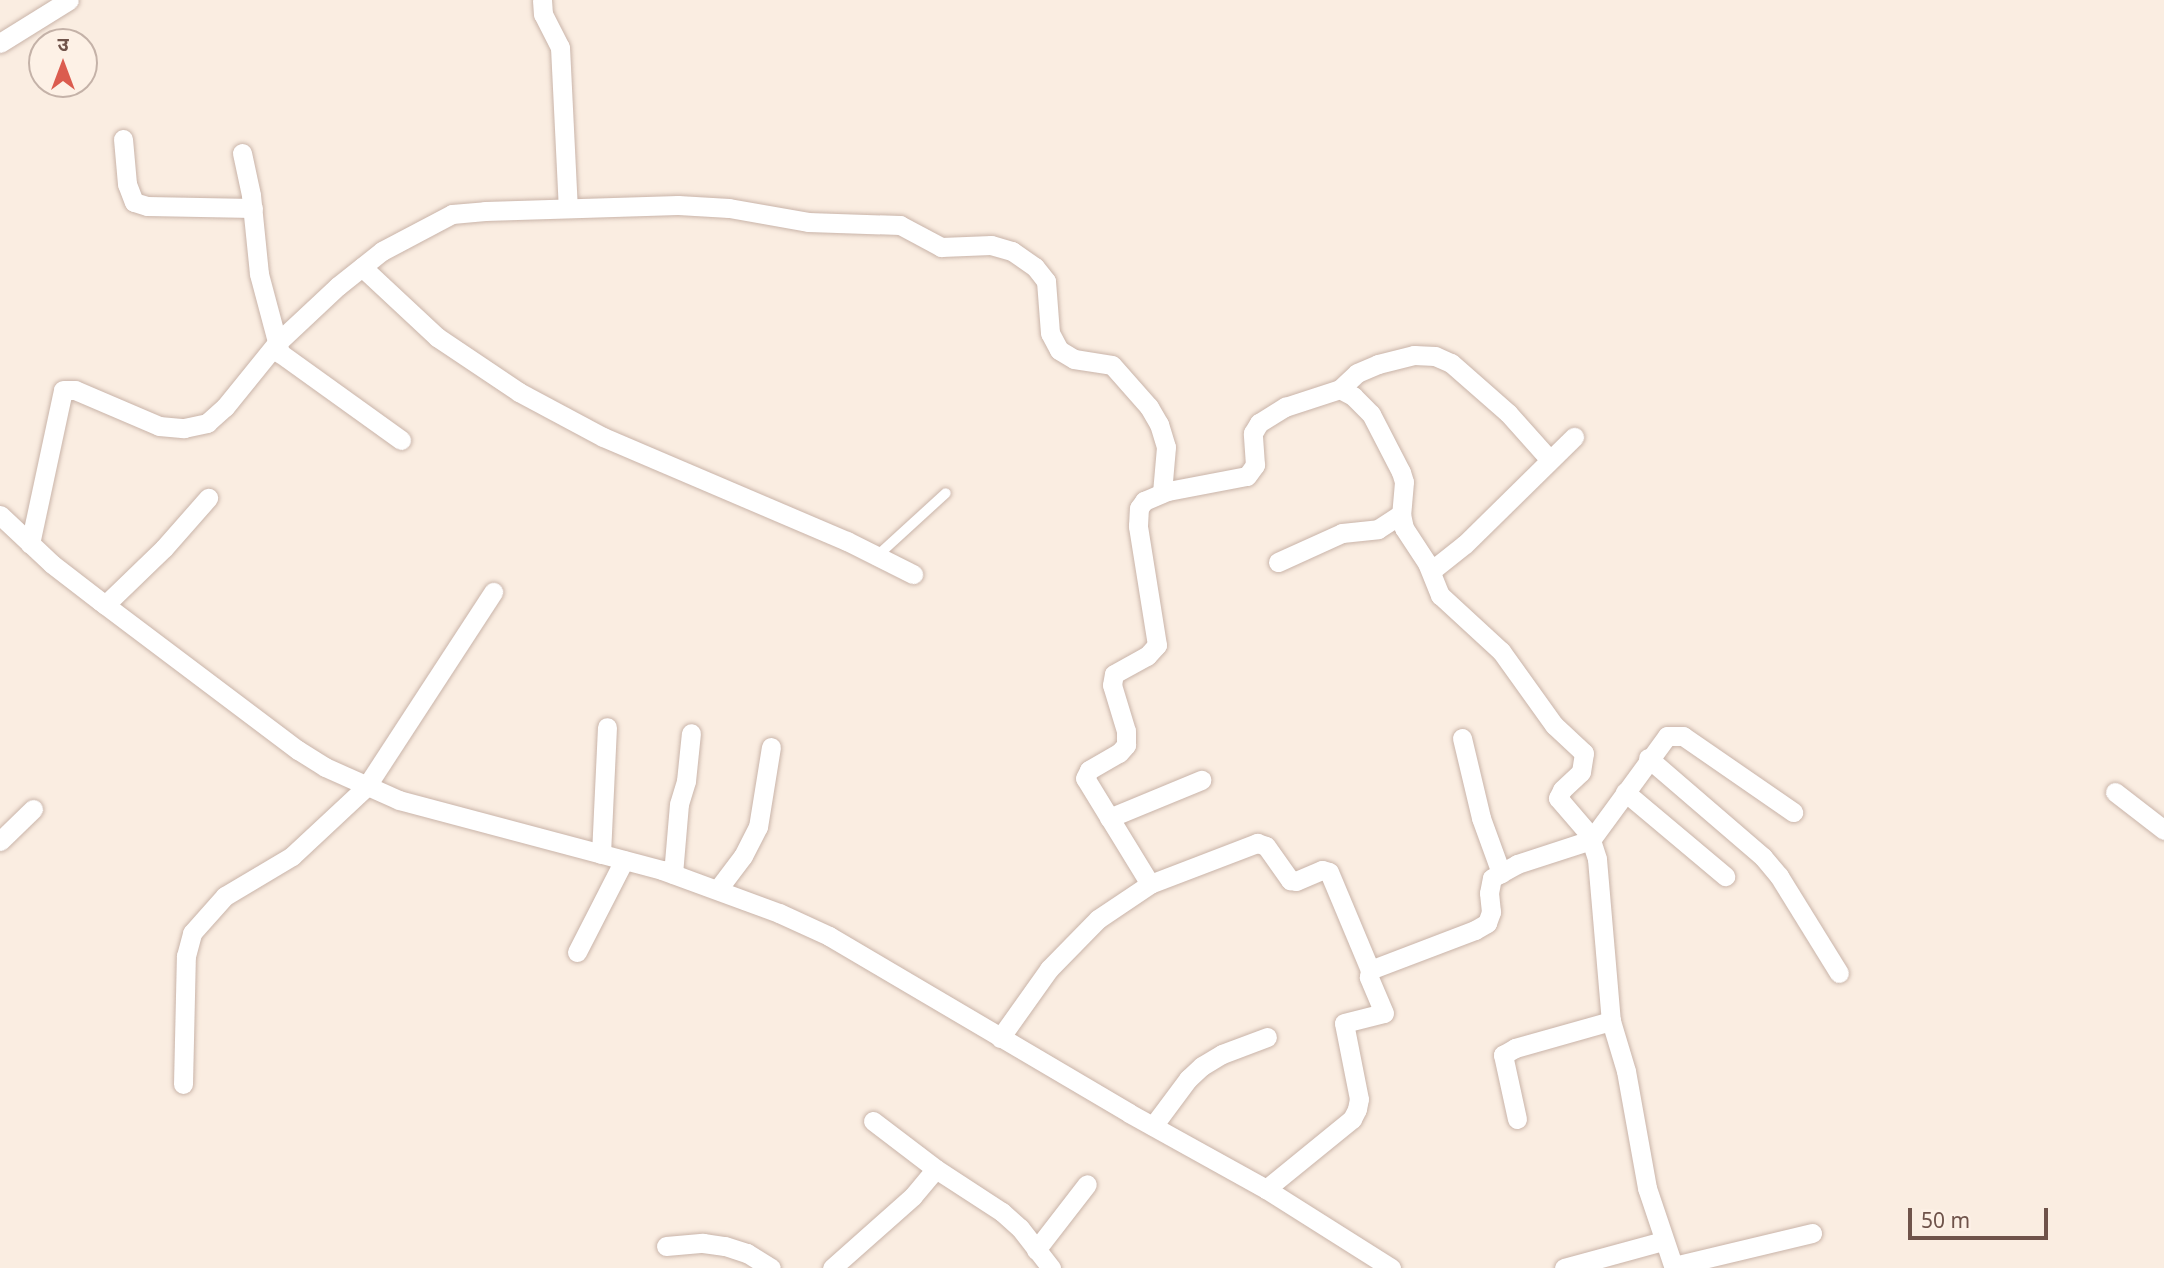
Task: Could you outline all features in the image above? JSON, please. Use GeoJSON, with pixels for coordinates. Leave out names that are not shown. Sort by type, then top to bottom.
{"type":"FeatureCollection","features":[{"type":"Feature","properties":{"kind":"street"},"geometry":{"type":"LineString","coordinates":[[0,43],[69,0]]}},
{"type":"Feature","properties":{"kind":"street"},"geometry":{"type":"LineString","coordinates":[[542,0],[543,14],[560,47],[568,208]]}},
{"type":"Feature","properties":{"kind":"street"},"geometry":{"type":"LineString","coordinates":[[123,139],[127,184],[134,202],[147,206],[253,208]]}},
{"type":"Feature","properties":{"kind":"street"},"geometry":{"type":"LineString","coordinates":[[242,153],[253,208],[258,274],[276,344],[285,357],[401,440]]}},
{"type":"Feature","properties":{"kind":"street"},"geometry":{"type":"LineString","coordinates":[[30,544],[63,390],[75,390],[159,426],[197,426],[218,415],[276,344],[362,267],[402,239],[452,214],[568,208],[678,205],[729,208],[808,222],[900,225],[912,229],[941,247],[991,245],[1012,251],[1035,267],[1046,281],[1050,333],[1059,350],[1074,359],[1112,365],[1149,407],[1159,424],[1166,447],[1162,493]]}},
{"type":"Feature","properties":{"kind":"street"},"geometry":{"type":"LineString","coordinates":[[362,267],[437,337],[519,392],[603,437],[913,574]]}},
{"type":"Feature","properties":{"kind":"street"},"geometry":{"type":"LineString","coordinates":[[1150,884],[1085,778],[1089,770],[1119,753],[1126,745],[1126,731],[1112,685],[1114,674],[1147,656],[1157,645],[1138,517],[1144,501],[1162,493],[1247,476],[1255,465],[1253,433],[1259,423],[1285,407],[1340,389],[1357,373],[1378,364],[1414,355],[1435,356],[1451,363],[1508,413],[1550,460]]}},
{"type":"Feature","properties":{"kind":"street"},"geometry":{"type":"LineString","coordinates":[[1340,389],[1353,396],[1371,414],[1401,472],[1404,482],[1401,514],[1404,528],[1431,571],[1440,595],[1501,651],[1554,725],[1584,753],[1581,772],[1562,790],[1558,798],[1591,840],[1598,875],[1611,1021],[1626,1071],[1647,1188],[1674,1267],[1812,1234]]}},
{"type":"Feature","properties":{"kind":"street"},"geometry":{"type":"LineString","coordinates":[[1431,571],[1465,544],[1574,437]]}},
{"type":"Feature","properties":{"kind":"street"},"geometry":{"type":"LineString","coordinates":[[105,605],[164,548],[208,498]]}},
{"type":"Feature","properties":{"kind":"street"},"geometry":{"type":"LineString","coordinates":[[1278,562],[1342,533],[1378,529],[1401,514]]}},
{"type":"Feature","properties":{"kind":"street"},"geometry":{"type":"LineString","coordinates":[[0,515],[30,544],[105,605],[298,750],[366,787],[451,815],[673,874],[829,936],[1000,1038],[1266,1189],[1391,1268]]}},
{"type":"Feature","properties":{"kind":"street"},"geometry":{"type":"LineString","coordinates":[[183,1084],[186,956],[192,933],[225,896],[292,856],[366,787],[494,592]]}},
{"type":"Feature","properties":{"kind":"street"},"geometry":{"type":"LineString","coordinates":[[601,854],[607,727]]}},
{"type":"Feature","properties":{"kind":"street"},"geometry":{"type":"LineString","coordinates":[[673,874],[679,804],[685,785],[691,733]]}},
{"type":"Feature","properties":{"kind":"street"},"geometry":{"type":"LineString","coordinates":[[1370,970],[1487,923],[1491,912],[1489,893],[1492,878],[1517,864],[1591,840],[1648,758],[1667,736],[1683,736],[1793,812]]}},
{"type":"Feature","properties":{"kind":"street"},"geometry":{"type":"LineString","coordinates":[[1462,738],[1481,818],[1501,873]]}},
{"type":"Feature","properties":{"kind":"street"},"geometry":{"type":"LineString","coordinates":[[718,890],[743,856],[758,827],[771,747]]}},
{"type":"Feature","properties":{"kind":"street"},"geometry":{"type":"LineString","coordinates":[[1648,758],[1771,867],[1839,973]]}},
{"type":"Feature","properties":{"kind":"street"},"geometry":{"type":"LineString","coordinates":[[1109,818],[1200,780]]}},
{"type":"Feature","properties":{"kind":"street"},"geometry":{"type":"LineString","coordinates":[[1625,792],[1725,876]]}},
{"type":"Feature","properties":{"kind":"street"},"geometry":{"type":"LineString","coordinates":[[2115,792],[2164,830]]}},
{"type":"Feature","properties":{"kind":"street"},"geometry":{"type":"LineString","coordinates":[[0,841],[33,809]]}},
{"type":"Feature","properties":{"kind":"street"},"geometry":{"type":"LineString","coordinates":[[1000,1038],[1049,969],[1071,944],[1098,919],[1150,884],[1250,845],[1263,844],[1290,880],[1296,881],[1322,870],[1329,872],[1385,1013],[1343,1023],[1359,1098],[1352,1119],[1266,1189]]}},
{"type":"Feature","properties":{"kind":"street"},"geometry":{"type":"LineString","coordinates":[[577,952],[624,860]]}},
{"type":"Feature","properties":{"kind":"street"},"geometry":{"type":"LineString","coordinates":[[1517,1119],[1503,1055],[1515,1048],[1611,1021]]}},
{"type":"Feature","properties":{"kind":"street"},"geometry":{"type":"LineString","coordinates":[[1153,1126],[1188,1079],[1202,1066],[1267,1037]]}},
{"type":"Feature","properties":{"kind":"street"},"geometry":{"type":"LineString","coordinates":[[873,1121],[936,1170],[1002,1212],[1020,1228],[1051,1268]]}},
{"type":"Feature","properties":{"kind":"street"},"geometry":{"type":"LineString","coordinates":[[845,1264],[936,1170]]}},
{"type":"Feature","properties":{"kind":"street"},"geometry":{"type":"LineString","coordinates":[[1036,1250],[1087,1184]]}},
{"type":"Feature","properties":{"kind":"street"},"geometry":{"type":"LineString","coordinates":[[1564,1268],[1663,1241]]}},
{"type":"Feature","properties":{"kind":"street"},"geometry":{"type":"LineString","coordinates":[[666,1246],[703,1243],[725,1246],[747,1252],[771,1268]]}},
{"type":"Feature","properties":{"kind":"lane"},"geometry":{"type":"LineString","coordinates":[[877,556],[946,493]]}}]}
